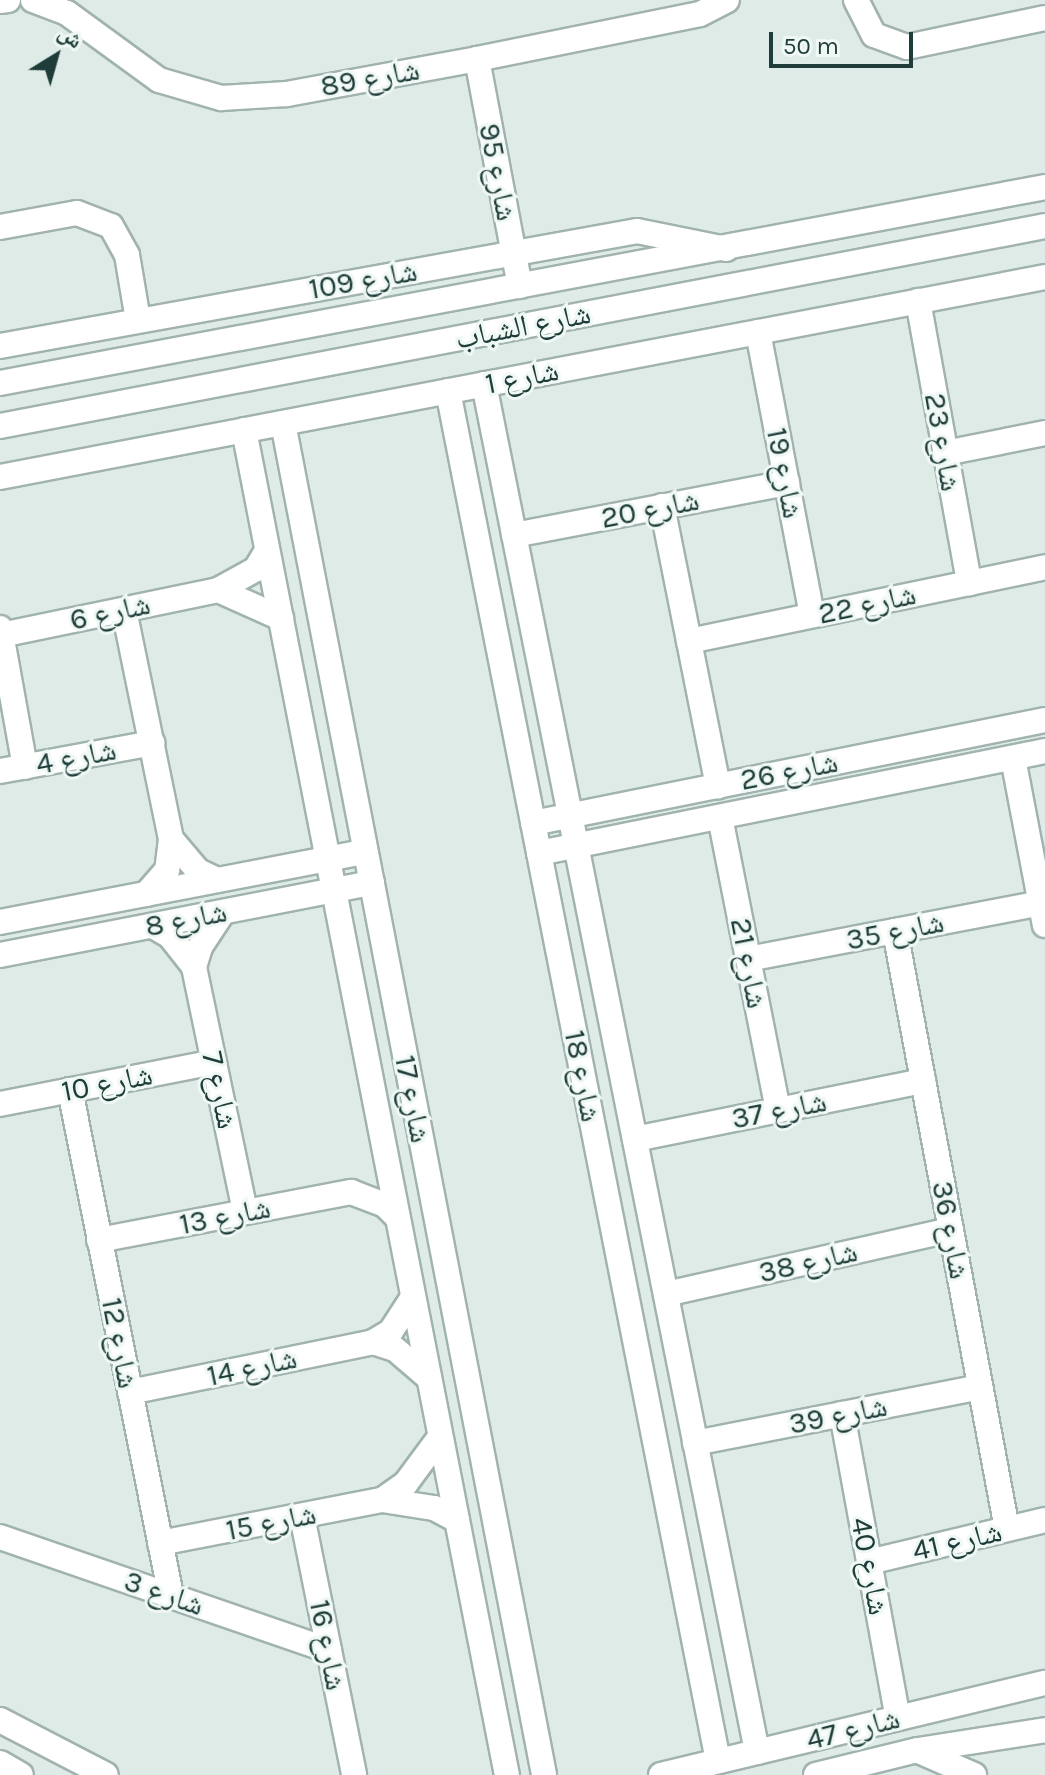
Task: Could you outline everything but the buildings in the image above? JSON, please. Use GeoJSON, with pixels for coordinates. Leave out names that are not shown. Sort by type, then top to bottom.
{"type":"FeatureCollection","features":[{"type":"Feature","properties":{"kind":"street"},"geometry":{"type":"LineString","coordinates":[[0,1],[8,0]]}},
{"type":"Feature","properties":{"kind":"street","name":"شارع 89"},"geometry":{"type":"LineString","coordinates":[[33,0],[67,13],[159,80],[221,98],[287,94],[477,59],[700,14],[727,0]]}},
{"type":"Feature","properties":{"kind":"street"},"geometry":{"type":"LineString","coordinates":[[856,0],[874,35],[907,47],[1045,18]]}},
{"type":"Feature","properties":{"kind":"street","name":"شارع 95"},"geometry":{"type":"LineString","coordinates":[[477,59],[520,286]]}},
{"type":"Feature","properties":{"kind":"street","name":"شارع الشباب"},"geometry":{"type":"LineString","coordinates":[[0,383],[1045,187]]}},
{"type":"Feature","properties":{"kind":"street"},"geometry":{"type":"LineString","coordinates":[[0,227],[77,213],[111,226],[127,255],[138,320]]}},
{"type":"Feature","properties":{"kind":"street","name":"شارع الشباب"},"geometry":{"type":"LineString","coordinates":[[0,426],[1045,226]]}},
{"type":"Feature","properties":{"kind":"street","name":"شارع 109"},"geometry":{"type":"LineString","coordinates":[[0,346],[637,231],[726,249]]}},
{"type":"Feature","properties":{"kind":"street"},"geometry":{"type":"LineString","coordinates":[[586,275],[595,312]]}},
{"type":"Feature","properties":{"kind":"street","name":"شارع 1"},"geometry":{"type":"LineString","coordinates":[[0,477],[1045,277]]}},
{"type":"Feature","properties":{"kind":"street","name":"شارع 23"},"geometry":{"type":"LineString","coordinates":[[918,301],[969,583]]}},
{"type":"Feature","properties":{"kind":"street","name":"شارع 19"},"geometry":{"type":"LineString","coordinates":[[758,332],[812,615]]}},
{"type":"Feature","properties":{"kind":"street","name":"شارع 18"},"geometry":{"type":"LineString","coordinates":[[484,384],[757,1752]]}},
{"type":"Feature","properties":{"kind":"street","name":"شارع 18"},"geometry":{"type":"LineString","coordinates":[[448,391],[718,1761]]}},
{"type":"Feature","properties":{"kind":"street","name":"شارع 17"},"geometry":{"type":"LineString","coordinates":[[283,423],[544,1775]]}},
{"type":"Feature","properties":{"kind":"street","name":"شارع 17"},"geometry":{"type":"LineString","coordinates":[[244,430],[507,1775]]}},
{"type":"Feature","properties":{"kind":"street"},"geometry":{"type":"LineString","coordinates":[[945,453],[1045,433]]}},
{"type":"Feature","properties":{"kind":"street","name":"شارع 20"},"geometry":{"type":"LineString","coordinates":[[514,535],[787,483]]}},
{"type":"Feature","properties":{"kind":"street"},"geometry":{"type":"LineString","coordinates":[[662,506],[718,786]]}},
{"type":"Feature","properties":{"kind":"street","name":"شارع 6"},"geometry":{"type":"LineString","coordinates":[[1,631],[218,590],[256,569],[267,551]]}},
{"type":"Feature","properties":{"kind":"street","name":"شارع 22"},"geometry":{"type":"LineString","coordinates":[[689,641],[1045,567]]}},
{"type":"Feature","properties":{"kind":"street"},"geometry":{"type":"LineString","coordinates":[[218,590],[281,618]]}},
{"type":"Feature","properties":{"kind":"street"},"geometry":{"type":"LineString","coordinates":[[124,610],[171,839],[167,870],[146,894]]}},
{"type":"Feature","properties":{"kind":"street"},"geometry":{"type":"LineString","coordinates":[[1,631],[25,767]]}},
{"type":"Feature","properties":{"kind":"street","name":"شارع 26"},"geometry":{"type":"LineString","coordinates":[[533,823],[1045,720]]}},
{"type":"Feature","properties":{"kind":"street","name":"شارع 4"},"geometry":{"type":"LineString","coordinates":[[0,771],[152,743]]}},
{"type":"Feature","properties":{"kind":"street","name":"شارع 26"},"geometry":{"type":"LineString","coordinates":[[539,853],[1044,754]]}},
{"type":"Feature","properties":{"kind":"street"},"geometry":{"type":"LineString","coordinates":[[1013,758],[1043,914]]}},
{"type":"Feature","properties":{"kind":"street","name":"شارع 21"},"geometry":{"type":"LineString","coordinates":[[720,817],[778,1110]]}},
{"type":"Feature","properties":{"kind":"street"},"geometry":{"type":"LineString","coordinates":[[171,839],[198,871],[217,880]]}},
{"type":"Feature","properties":{"kind":"street","name":"شارع 8"},"geometry":{"type":"LineString","coordinates":[[0,922],[365,852]]}},
{"type":"Feature","properties":{"kind":"street","name":"شارع 8"},"geometry":{"type":"LineString","coordinates":[[0,955],[372,883]]}},
{"type":"Feature","properties":{"kind":"street"},"geometry":{"type":"LineString","coordinates":[[194,967],[200,947],[223,912]]}},
{"type":"Feature","properties":{"kind":"street","name":"شارع 35"},"geometry":{"type":"LineString","coordinates":[[748,959],[895,931],[1043,914]]}},
{"type":"Feature","properties":{"kind":"street","name":"شارع 7"},"geometry":{"type":"LineString","coordinates":[[153,926],[170,936],[194,967],[245,1212]]}},
{"type":"Feature","properties":{"kind":"street","name":"شارع 36"},"geometry":{"type":"LineString","coordinates":[[895,931],[1007,1529]]}},
{"type":"Feature","properties":{"kind":"street","name":"شارع 10"},"geometry":{"type":"LineString","coordinates":[[0,1104],[214,1062]]}},
{"type":"Feature","properties":{"kind":"street","name":"شارع 37"},"geometry":{"type":"LineString","coordinates":[[635,1139],[923,1081]]}},
{"type":"Feature","properties":{"kind":"street","name":"شارع 12"},"geometry":{"type":"LineString","coordinates":[[70,1090],[171,1596]]}},
{"type":"Feature","properties":{"kind":"street"},"geometry":{"type":"LineString","coordinates":[[385,1153],[351,1192],[385,1205],[398,1218]]}},
{"type":"Feature","properties":{"kind":"street","name":"شارع 13"},"geometry":{"type":"LineString","coordinates":[[99,1240],[351,1192]]}},
{"type":"Feature","properties":{"kind":"street","name":"شارع 38"},"geometry":{"type":"LineString","coordinates":[[666,1294],[951,1230]]}},
{"type":"Feature","properties":{"kind":"street"},"geometry":{"type":"LineString","coordinates":[[373,1342],[391,1331],[413,1297]]}},
{"type":"Feature","properties":{"kind":"street"},"geometry":{"type":"LineString","coordinates":[[373,1342],[395,1349],[429,1378]]}},
{"type":"Feature","properties":{"kind":"street","name":"شارع 14"},"geometry":{"type":"LineString","coordinates":[[130,1392],[373,1342]]}},
{"type":"Feature","properties":{"kind":"street","name":"شارع 39"},"geometry":{"type":"LineString","coordinates":[[695,1443],[980,1387]]}},
{"type":"Feature","properties":{"kind":"street","name":"شارع 40"},"geometry":{"type":"LineString","coordinates":[[842,1414],[898,1718]]}},
{"type":"Feature","properties":{"kind":"street","name":"شارع 15"},"geometry":{"type":"LineString","coordinates":[[382,1500],[416,1472],[440,1437]]}},
{"type":"Feature","properties":{"kind":"street","name":"شارع 15"},"geometry":{"type":"LineString","coordinates":[[160,1543],[382,1500],[408,1501],[457,1520]]}},
{"type":"Feature","properties":{"kind":"street","name":"شارع 16"},"geometry":{"type":"LineString","coordinates":[[302,1516],[354,1775]]}},
{"type":"Feature","properties":{"kind":"street","name":"شارع 41"},"geometry":{"type":"LineString","coordinates":[[869,1562],[1045,1520]]}},
{"type":"Feature","properties":{"kind":"street","name":"شارع 3"},"geometry":{"type":"LineString","coordinates":[[0,1537],[329,1650]]}},
{"type":"Feature","properties":{"kind":"street","name":"شارع 47"},"geometry":{"type":"LineString","coordinates":[[661,1775],[1045,1683]]}},
{"type":"Feature","properties":{"kind":"street"},"geometry":{"type":"LineString","coordinates":[[0,1720],[106,1775]]}},
{"type":"Feature","properties":{"kind":"street"},"geometry":{"type":"LineString","coordinates":[[816,1775],[918,1750],[1045,1730]]}},
{"type":"Feature","properties":{"kind":"street"},"geometry":{"type":"LineString","coordinates":[[918,1750],[974,1775]]}},
{"type":"Feature","properties":{"kind":"street"},"geometry":{"type":"LineString","coordinates":[[0,1763],[21,1775]]}}]}
